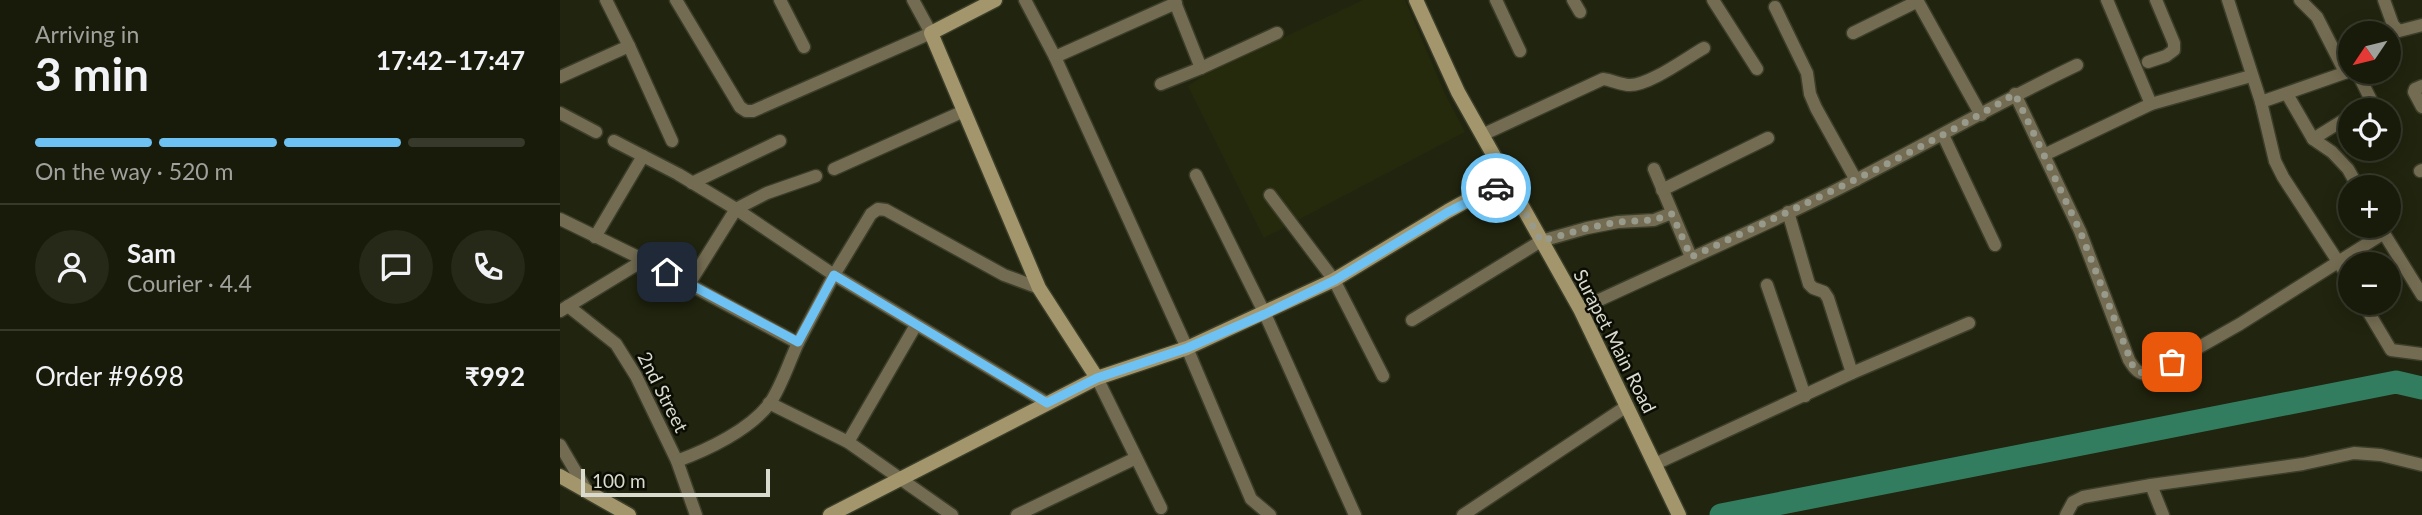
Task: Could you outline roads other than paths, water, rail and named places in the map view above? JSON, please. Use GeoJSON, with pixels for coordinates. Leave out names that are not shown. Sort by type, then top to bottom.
{"type":"FeatureCollection","features":[{"type":"Feature","properties":{"kind":"street"},"geometry":{"type":"LineString","coordinates":[[606,0],[672,141]]}},
{"type":"Feature","properties":{"kind":"street"},"geometry":{"type":"LineString","coordinates":[[676,0],[740,107],[746,111],[753,111],[931,33],[995,0]]}},
{"type":"Feature","properties":{"kind":"street"},"geometry":{"type":"LineString","coordinates":[[780,0],[804,47]]}},
{"type":"Feature","properties":{"kind":"street"},"geometry":{"type":"LineString","coordinates":[[913,0],[931,33],[1039,288],[1097,378],[1161,508]]}},
{"type":"Feature","properties":{"kind":"street"},"geometry":{"type":"LineString","coordinates":[[1024,0],[1055,57],[1187,348],[1251,499],[1270,515]]}},
{"type":"Feature","properties":{"kind":"street","name":"Surapet Main Road"},"geometry":{"type":"LineString","coordinates":[[1416,0],[1458,92],[1580,309],[1679,514]]}},
{"type":"Feature","properties":{"kind":"street"},"geometry":{"type":"LineString","coordinates":[[1496,0],[1520,51]]}},
{"type":"Feature","properties":{"kind":"street"},"geometry":{"type":"LineString","coordinates":[[1573,0],[1580,12]]}},
{"type":"Feature","properties":{"kind":"street"},"geometry":{"type":"LineString","coordinates":[[1713,0],[1757,69]]}},
{"type":"Feature","properties":{"kind":"street"},"geometry":{"type":"LineString","coordinates":[[2107,0],[2151,104]]}},
{"type":"Feature","properties":{"kind":"street"},"geometry":{"type":"LineString","coordinates":[[2148,62],[2174,50],[2174,43],[2156,0]]}},
{"type":"Feature","properties":{"kind":"street"},"geometry":{"type":"LineString","coordinates":[[2228,0],[2261,102],[2275,161],[2338,260]]}},
{"type":"Feature","properties":{"kind":"street"},"geometry":{"type":"LineString","coordinates":[[2300,0],[2317,16],[2338,51]]}},
{"type":"Feature","properties":{"kind":"street"},"geometry":{"type":"LineString","coordinates":[[2384,0],[2393,25],[2399,31],[2422,25]]}},
{"type":"Feature","properties":{"kind":"street"},"geometry":{"type":"LineString","coordinates":[[1853,33],[1918,1],[1980,115]]}},
{"type":"Feature","properties":{"kind":"street"},"geometry":{"type":"LineString","coordinates":[[1055,57],[1175,2],[1202,68]]}},
{"type":"Feature","properties":{"kind":"street"},"geometry":{"type":"LineString","coordinates":[[1775,7],[1807,73],[1810,94],[1816,108],[1856,180]]}},
{"type":"Feature","properties":{"kind":"street"},"geometry":{"type":"LineString","coordinates":[[1161,84],[1277,33]]}},
{"type":"Feature","properties":{"kind":"street"},"geometry":{"type":"LineString","coordinates":[[560,77],[629,46]]}},
{"type":"Feature","properties":{"kind":"street"},"geometry":{"type":"LineString","coordinates":[[1482,135],[1603,79],[1615,80],[1625,85],[1639,84],[1704,48]]}},
{"type":"Feature","properties":{"kind":"street"},"geometry":{"type":"LineString","coordinates":[[1580,309],[1856,180],[1944,135],[2015,94],[2077,65]]}},
{"type":"Feature","properties":{"kind":"street"},"geometry":{"type":"LineString","coordinates":[[2044,155],[2151,104],[2251,76]]}},
{"type":"Feature","properties":{"kind":"street"},"geometry":{"type":"LineString","coordinates":[[2261,102],[2338,76]]}},
{"type":"Feature","properties":{"kind":"street"},"geometry":{"type":"LineString","coordinates":[[2422,86],[2414,92],[2422,107]]}},
{"type":"Feature","properties":{"kind":"street"},"geometry":{"type":"LineString","coordinates":[[2015,94],[2080,231],[2129,360],[2141,374],[2150,375],[2240,324],[2338,262]]}},
{"type":"Feature","properties":{"kind":"street"},"geometry":{"type":"LineString","coordinates":[[2287,94],[2312,139],[2332,152],[2351,175]]}},
{"type":"Feature","properties":{"kind":"street"},"geometry":{"type":"LineString","coordinates":[[834,169],[964,111]]}},
{"type":"Feature","properties":{"kind":"street"},"geometry":{"type":"LineString","coordinates":[[560,113],[596,132]]}},
{"type":"Feature","properties":{"kind":"street"},"geometry":{"type":"LineString","coordinates":[[2312,139],[2338,123]]}},
{"type":"Feature","properties":{"kind":"street"},"geometry":{"type":"LineString","coordinates":[[1944,135],[1995,245]]}},
{"type":"Feature","properties":{"kind":"street"},"geometry":{"type":"LineString","coordinates":[[1662,190],[1769,138]]}},
{"type":"Feature","properties":{"kind":"street"},"geometry":{"type":"LineString","coordinates":[[614,141],[736,209],[834,275],[1047,403]]}},
{"type":"Feature","properties":{"kind":"street"},"geometry":{"type":"LineString","coordinates":[[692,183],[780,141]]}},
{"type":"Feature","properties":{"kind":"street"},"geometry":{"type":"LineString","coordinates":[[595,237],[643,156]]}},
{"type":"Feature","properties":{"kind":"street"},"geometry":{"type":"LineString","coordinates":[[1654,169],[1691,257]]}},
{"type":"Feature","properties":{"kind":"street"},"geometry":{"type":"LineString","coordinates":[[1196,175],[1265,314],[1355,515]]}},
{"type":"Feature","properties":{"kind":"street"},"geometry":{"type":"LineString","coordinates":[[689,284],[736,209],[767,193],[816,176]]}},
{"type":"Feature","properties":{"kind":"street"},"geometry":{"type":"LineString","coordinates":[[830,515],[1097,378],[1187,348],[1335,280],[1458,206],[1509,183]]}},
{"type":"Feature","properties":{"kind":"street"},"geometry":{"type":"LineString","coordinates":[[1270,195],[1335,280],[1383,376]]}},
{"type":"Feature","properties":{"kind":"street"},"geometry":{"type":"LineString","coordinates":[[677,461],[715,446],[769,403],[834,275],[871,214],[878,209],[886,210],[1004,275],[1039,288]]}},
{"type":"Feature","properties":{"kind":"street"},"geometry":{"type":"LineString","coordinates":[[1788,212],[1809,284],[1824,292],[1828,298],[1852,373]]}},
{"type":"Feature","properties":{"kind":"street"},"geometry":{"type":"LineString","coordinates":[[1412,320],[1541,241],[1587,228],[1618,222],[1654,220],[1672,214]]}},
{"type":"Feature","properties":{"kind":"street"},"geometry":{"type":"LineString","coordinates":[[560,219],[644,260],[798,342]]}},
{"type":"Feature","properties":{"kind":"street"},"geometry":{"type":"LineString","coordinates":[[2351,252],[2370,238]]}},
{"type":"Feature","properties":{"kind":"street"},"geometry":{"type":"LineString","coordinates":[[2387,238],[2422,295]]}},
{"type":"Feature","properties":{"kind":"street"},"geometry":{"type":"LineString","coordinates":[[564,308],[644,260]]}},
{"type":"Feature","properties":{"kind":"street"},"geometry":{"type":"LineString","coordinates":[[1767,285],[1805,396]]}},
{"type":"Feature","properties":{"kind":"street","name":"2nd Street"},"geometry":{"type":"LineString","coordinates":[[564,308],[616,344],[636,376],[677,461],[696,515]]}},
{"type":"Feature","properties":{"kind":"street"},"geometry":{"type":"LineString","coordinates":[[2370,315],[2391,350],[2422,354]]}},
{"type":"Feature","properties":{"kind":"street"},"geometry":{"type":"LineString","coordinates":[[1655,464],[1852,373],[1969,323]]}},
{"type":"Feature","properties":{"kind":"street"},"geometry":{"type":"LineString","coordinates":[[848,442],[916,324]]}},
{"type":"Feature","properties":{"kind":"street"},"geometry":{"type":"LineString","coordinates":[[769,403],[848,442],[952,515]]}},
{"type":"Feature","properties":{"kind":"street"},"geometry":{"type":"LineString","coordinates":[[1463,515],[1627,407]]}},
{"type":"Feature","properties":{"kind":"street"},"geometry":{"type":"LineString","coordinates":[[560,444],[587,492]]}},
{"type":"Feature","properties":{"kind":"street"},"geometry":{"type":"LineString","coordinates":[[2066,515],[2077,499],[2151,485],[2303,464],[2354,453],[2381,455],[2422,465]]}},
{"type":"Feature","properties":{"kind":"street"},"geometry":{"type":"LineString","coordinates":[[1017,515],[1136,458]]}},
{"type":"Feature","properties":{"kind":"street"},"geometry":{"type":"LineString","coordinates":[[560,476],[629,515]]}},
{"type":"Feature","properties":{"kind":"street"},"geometry":{"type":"LineString","coordinates":[[2151,485],[2164,515]]}},
{"type":"Feature","properties":{"kind":"waterway"},"geometry":{"type":"LineString","coordinates":[[1721,515],[2396,382],[2422,388]]}}]}
